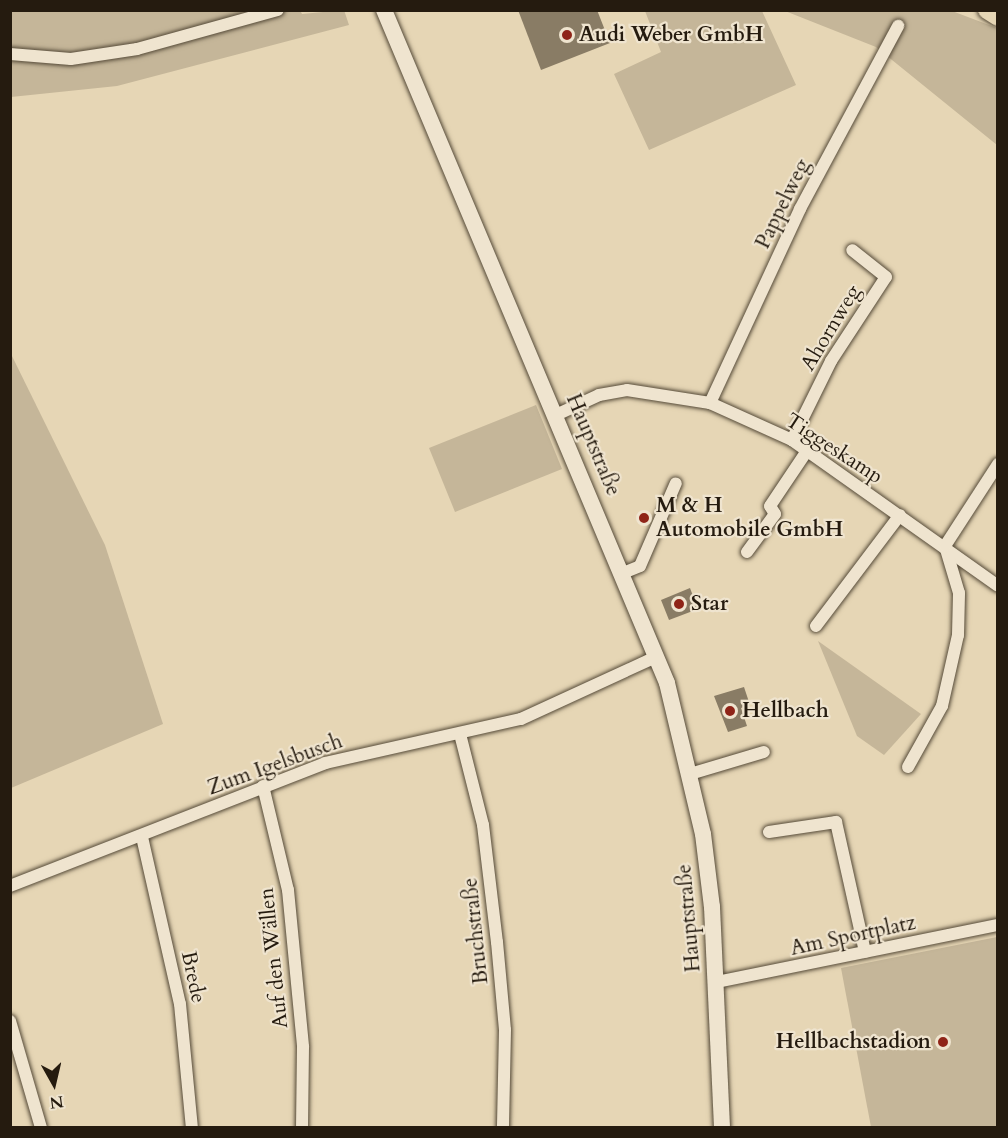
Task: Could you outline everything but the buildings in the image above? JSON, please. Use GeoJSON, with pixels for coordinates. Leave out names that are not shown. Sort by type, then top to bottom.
{"type":"FeatureCollection","features":[{"type":"Feature","properties":{"kind":"main road"},"geometry":{"type":"LineString","coordinates":[[987,10],[998,17]]}},
{"type":"Feature","properties":{"kind":"street"},"geometry":{"type":"LineString","coordinates":[[10,54],[71,59],[104,54],[278,10]]}},
{"type":"Feature","properties":{"kind":"street","name":"Hauptstraße"},"geometry":{"type":"LineString","coordinates":[[384,10],[623,573],[656,657],[690,774],[712,907],[722,1128]]}},
{"type":"Feature","properties":{"kind":"street","name":"Pappelweg"},"geometry":{"type":"LineString","coordinates":[[711,403],[800,208],[898,26]]}},
{"type":"Feature","properties":{"kind":"street","name":"Ahornweg"},"geometry":{"type":"LineString","coordinates":[[792,440],[831,361],[886,277],[852,250]]}},
{"type":"Feature","properties":{"kind":"street","name":"Tiggeskamp"},"geometry":{"type":"LineString","coordinates":[[556,415],[599,395],[627,390],[711,403],[792,440],[945,546],[998,586]]}},
{"type":"Feature","properties":{"kind":"street"},"geometry":{"type":"LineString","coordinates":[[747,552],[775,514],[770,506],[807,451]]}},
{"type":"Feature","properties":{"kind":"street"},"geometry":{"type":"LineString","coordinates":[[908,767],[942,706],[958,635],[959,593],[945,546],[998,464]]}},
{"type":"Feature","properties":{"kind":"street"},"geometry":{"type":"LineString","coordinates":[[623,573],[640,566],[676,483]]}},
{"type":"Feature","properties":{"kind":"street"},"geometry":{"type":"LineString","coordinates":[[816,626],[900,515]]}},
{"type":"Feature","properties":{"kind":"street","name":"Zum Igelsbusch"},"geometry":{"type":"LineString","coordinates":[[10,886],[142,837],[263,786],[325,763],[460,735],[521,719],[656,657]]}},
{"type":"Feature","properties":{"kind":"street","name":"Bruchstraße"},"geometry":{"type":"LineString","coordinates":[[460,735],[483,825],[498,942],[505,1030],[503,1128]]}},
{"type":"Feature","properties":{"kind":"street"},"geometry":{"type":"LineString","coordinates":[[690,774],[764,752]]}},
{"type":"Feature","properties":{"kind":"street","name":"Auf den Wällen"},"geometry":{"type":"LineString","coordinates":[[263,786],[288,890],[303,1047],[302,1128]]}},
{"type":"Feature","properties":{"kind":"street"},"geometry":{"type":"LineString","coordinates":[[769,832],[836,822],[865,952]]}},
{"type":"Feature","properties":{"kind":"street","name":"Brede"},"geometry":{"type":"LineString","coordinates":[[142,837],[180,1004],[192,1128]]}},
{"type":"Feature","properties":{"kind":"street","name":"Am Sportplatz"},"geometry":{"type":"LineString","coordinates":[[717,982],[998,925]]}},
{"type":"Feature","properties":{"kind":"street"},"geometry":{"type":"LineString","coordinates":[[10,1021],[41,1128]]}},
{"type":"Feature","properties":{"kind":"shaded area"},"geometry":{"type":"Polygon","coordinates":[[[300,10],[302,14],[344,10],[349,25],[117,86],[11,97],[10,11],[300,10]]]}},
{"type":"Feature","properties":{"kind":"shaded area"},"geometry":{"type":"Polygon","coordinates":[[[645,11],[762,11],[796,85],[649,150],[614,74],[661,52],[645,11]]]}},
{"type":"Feature","properties":{"kind":"shaded area"},"geometry":{"type":"Polygon","coordinates":[[[785,11],[952,11],[997,28],[997,145],[876,47],[785,11]]]}},
{"type":"Feature","properties":{"kind":"shaded area"},"geometry":{"type":"Polygon","coordinates":[[[10,352],[105,545],[163,724],[11,788],[10,352]]]}},
{"type":"Feature","properties":{"kind":"shaded area"},"geometry":{"type":"Polygon","coordinates":[[[536,405],[562,469],[455,512],[429,448],[536,405]]]}},
{"type":"Feature","properties":{"kind":"shaded area"},"geometry":{"type":"Polygon","coordinates":[[[818,641],[921,714],[884,755],[857,736],[818,641]]]}},
{"type":"Feature","properties":{"kind":"shaded area","name":"Hellbachstadion"},"geometry":{"type":"Polygon","coordinates":[[[997,937],[997,1127],[871,1127],[841,968],[997,937]]]}},
{"type":"Feature","properties":{"kind":"place","name":"Audi Weber GmbH"},"geometry":{"type":"Point","coordinates":[567,35]}},
{"type":"Feature","properties":{"kind":"place","name":"M & H Automobile GmbH"},"geometry":{"type":"Point","coordinates":[644,518]}},
{"type":"Feature","properties":{"kind":"place","name":"Star"},"geometry":{"type":"Point","coordinates":[679,604]}},
{"type":"Feature","properties":{"kind":"place","name":"Hellbach"},"geometry":{"type":"Point","coordinates":[730,711]}},
{"type":"Feature","properties":{"kind":"place","name":"Hellbachstadion"},"geometry":{"type":"Point","coordinates":[943,1042]}}]}
